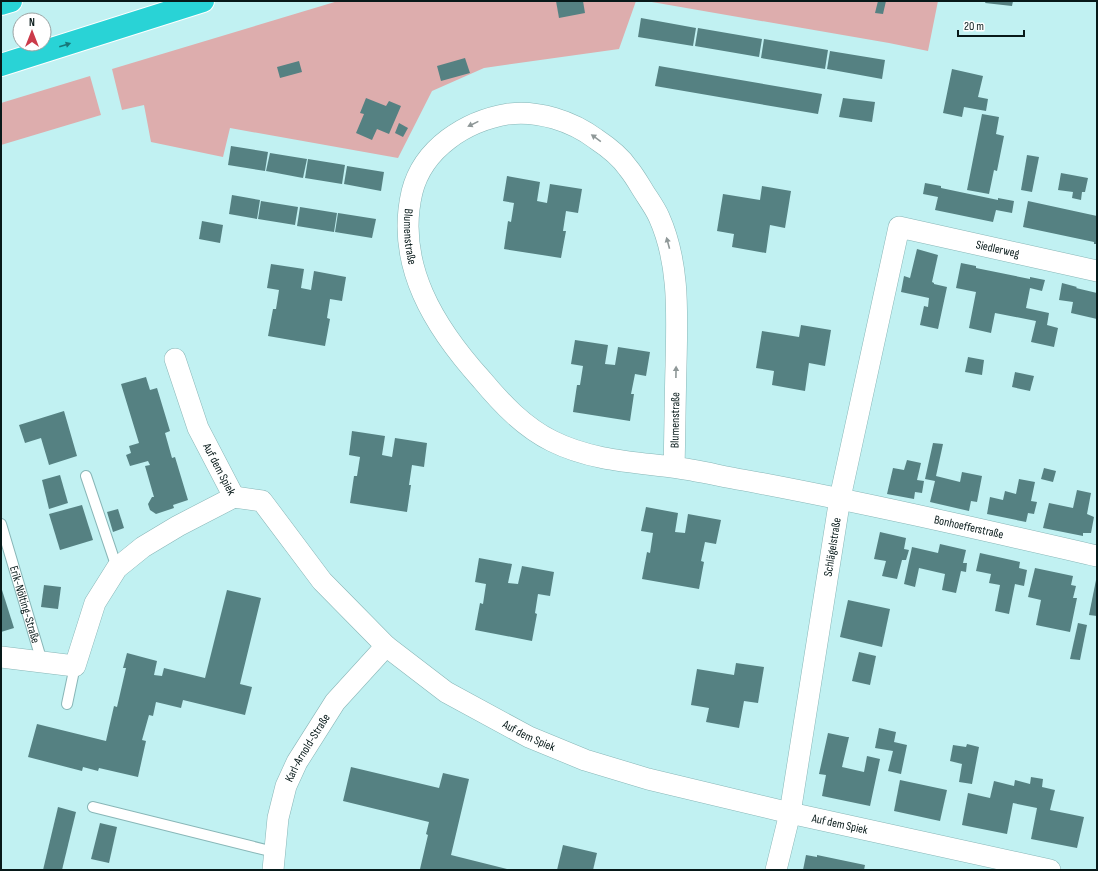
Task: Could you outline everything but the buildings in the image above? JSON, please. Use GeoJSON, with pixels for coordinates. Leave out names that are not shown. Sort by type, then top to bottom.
{"type":"FeatureCollection","features":[{"type":"Feature","properties":{"kind":"highway"},"geometry":{"type":"LineString","coordinates":[[1,4],[10,1]]}},
{"type":"Feature","properties":{"kind":"highway"},"geometry":{"type":"LineString","coordinates":[[1,64],[203,1]]}},
{"type":"Feature","properties":{"kind":"street","name":"Blumenstraße"},"geometry":{"type":"LineString","coordinates":[[674,467],[678,303],[674,269],[668,240],[658,213],[628,167],[610,149],[590,134],[570,124],[541,115],[518,113],[496,116],[478,121],[462,129],[447,140],[422,168],[414,185],[409,205],[407,224],[409,248],[414,272],[424,297],[437,321],[467,364],[520,420],[551,441],[602,458],[674,467],[840,498]]}},
{"type":"Feature","properties":{"kind":"street","name":"Siedlerweg"},"geometry":{"type":"LineString","coordinates":[[899,227],[1097,271]]}},
{"type":"Feature","properties":{"kind":"street","name":"Schlägelstraße"},"geometry":{"type":"LineString","coordinates":[[776,870],[790,813],[840,498],[899,227]]}},
{"type":"Feature","properties":{"kind":"street","name":"Auf dem Spiek"},"geometry":{"type":"LineString","coordinates":[[175,359],[198,428],[234,497],[262,501],[322,581],[386,646],[446,692],[529,737],[585,760],[648,779],[790,813],[1050,870]]}},
{"type":"Feature","properties":{"kind":"street"},"geometry":{"type":"LineString","coordinates":[[75,666],[95,603],[117,568],[143,547],[178,526],[234,497]]}},
{"type":"Feature","properties":{"kind":"street","name":"Bonhoefferstraße"},"geometry":{"type":"LineString","coordinates":[[840,498],[1097,556]]}},
{"type":"Feature","properties":{"kind":"street","name":"Karl-Arnold-Straße"},"geometry":{"type":"LineString","coordinates":[[273,861],[281,805],[286,786],[297,762],[335,702],[386,646]]}},
{"type":"Feature","properties":{"kind":"street","name":"Erik-Nölting-Straße"},"geometry":{"type":"LineString","coordinates":[[1,658],[75,666]]}},
{"type":"Feature","properties":{"kind":"lane"},"geometry":{"type":"LineString","coordinates":[[86,476],[117,568]]}},
{"type":"Feature","properties":{"kind":"lane","name":"Erik-Nölting-Straße"},"geometry":{"type":"LineString","coordinates":[[1,524],[42,662]]}},
{"type":"Feature","properties":{"kind":"lane"},"geometry":{"type":"LineString","coordinates":[[67,704],[75,666]]}},
{"type":"Feature","properties":{"kind":"lane"},"geometry":{"type":"LineString","coordinates":[[93,808],[273,861]]}},
{"type":"Feature","properties":{"kind":"shaded area"},"geometry":{"type":"Polygon","coordinates":[[[338,1],[636,1],[619,49],[484,68],[432,91],[398,158],[230,128],[223,157],[151,142],[144,105],[122,110],[112,69],[338,1]]]}},
{"type":"Feature","properties":{"kind":"shaded area"},"geometry":{"type":"Polygon","coordinates":[[[646,1],[938,1],[928,51],[646,1]]]}},
{"type":"Feature","properties":{"kind":"shaded area"},"geometry":{"type":"Polygon","coordinates":[[[90,76],[101,115],[1,145],[1,103],[90,76]]]}}]}
